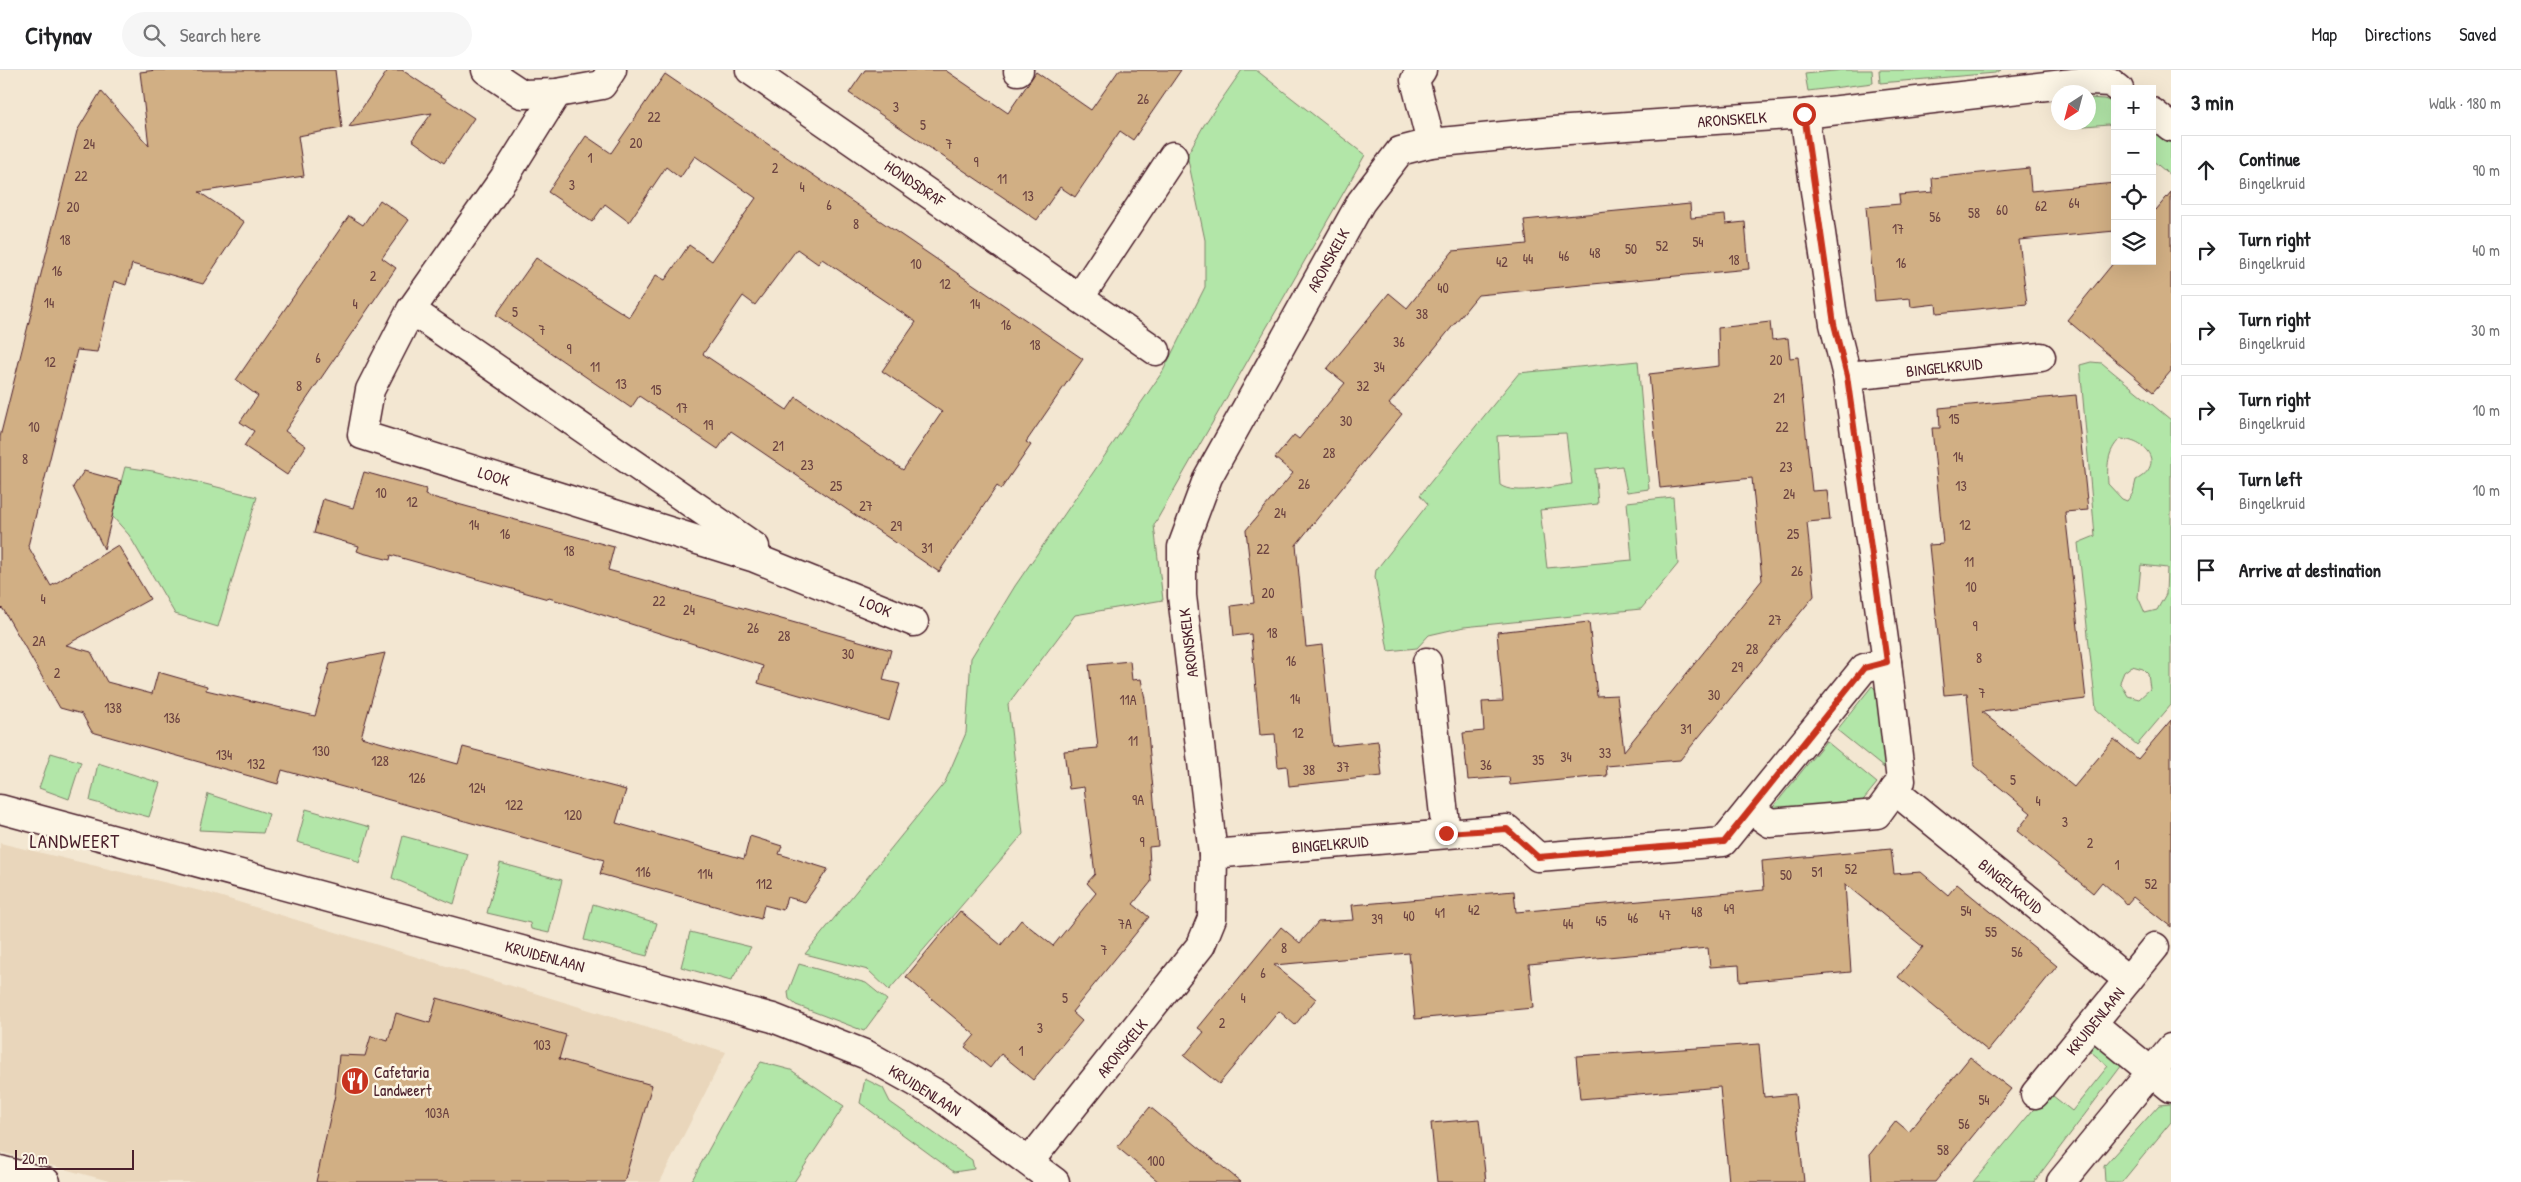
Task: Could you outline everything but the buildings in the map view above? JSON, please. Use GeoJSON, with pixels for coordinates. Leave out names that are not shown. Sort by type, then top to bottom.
{"type":"FeatureCollection","features":[{"type":"Feature","properties":{"kind":"street"},"geometry":{"type":"LineString","coordinates":[[486,70],[522,94],[557,93],[602,85],[612,70]]}},
{"type":"Feature","properties":{"kind":"street","name":"HONDSDRAF"},"geometry":{"type":"LineString","coordinates":[[750,70],[1156,351]]}},
{"type":"Feature","properties":{"kind":"street"},"geometry":{"type":"LineString","coordinates":[[1422,70],[1415,80],[1431,143]]}},
{"type":"Feature","properties":{"kind":"street","name":"ARONSKELK"},"geometry":{"type":"LineString","coordinates":[[1029,1162],[1201,945],[1212,918],[1214,854],[1182,596],[1182,547],[1208,476],[1361,202],[1400,151],[1431,143],[1554,131],[1804,114],[2091,75],[2114,85]]}},
{"type":"Feature","properties":{"kind":"street","name":"LOOK"},"geometry":{"type":"LineString","coordinates":[[557,93],[504,178],[411,310],[370,390],[362,435],[755,558],[914,622]]}},
{"type":"Feature","properties":{"kind":"street"},"geometry":{"type":"LineString","coordinates":[[1750,809],[1770,823],[1877,814],[1901,781],[1887,662],[1847,376],[1834,324],[1804,114]]}},
{"type":"Feature","properties":{"kind":"street"},"geometry":{"type":"LineString","coordinates":[[2156,115],[2171,127]]}},
{"type":"Feature","properties":{"kind":"street"},"geometry":{"type":"LineString","coordinates":[[1080,297],[1173,156]]}},
{"type":"Feature","properties":{"kind":"street"},"geometry":{"type":"LineString","coordinates":[[411,310],[755,547],[755,558]]}},
{"type":"Feature","properties":{"kind":"street","name":"BINGELKRUID"},"geometry":{"type":"LineString","coordinates":[[1847,376],[2041,357]]}},
{"type":"Feature","properties":{"kind":"street"},"geometry":{"type":"LineString","coordinates":[[1427,662],[1446,833]]}},
{"type":"Feature","properties":{"kind":"street","name":"BINGELKRUID"},"geometry":{"type":"LineString","coordinates":[[1214,854],[1507,829],[1538,857],[1724,842],[1864,668],[1887,662]]}},
{"type":"Feature","properties":{"kind":"street","name":"BINGELKRUID"},"geometry":{"type":"LineString","coordinates":[[1894,790],[2128,980]]}},
{"type":"Feature","properties":{"kind":"street","name":"KRUIDENLAAN"},"geometry":{"type":"LineString","coordinates":[[0,809],[772,1018],[867,1055],[937,1094],[1055,1182]]}},
{"type":"Feature","properties":{"kind":"street","name":"KRUIDENLAAN"},"geometry":{"type":"LineString","coordinates":[[2035,1094],[2156,947]]}},
{"type":"Feature","properties":{"kind":"street"},"geometry":{"type":"LineString","coordinates":[[2093,1024],[2161,1080]]}},
{"type":"Feature","properties":{"kind":"street"},"geometry":{"type":"LineString","coordinates":[[2061,1182],[2161,1080],[2171,1048]]}},
{"type":"Feature","properties":{"kind":"street"},"geometry":{"type":"LineString","coordinates":[[0,1170],[46,1182]]}},
{"type":"Feature","properties":{"kind":"shaded area"},"geometry":{"type":"Polygon","coordinates":[[[0,843],[209,893],[726,1052],[660,1182],[113,1182],[0,1152],[0,843]]]}},
{"type":"Feature","properties":{"kind":"green space"},"geometry":{"type":"Polygon","coordinates":[[[1242,70],[1256,70],[1365,155],[1154,525],[1163,600],[1075,615],[1008,704],[1023,834],[889,990],[868,970],[805,954],[945,782],[966,733],[971,658],[1015,586],[1163,371],[1205,287],[1205,240],[1187,155],[1204,125],[1242,70]]]}},
{"type":"Feature","properties":{"kind":"green space"},"geometry":{"type":"Polygon","coordinates":[[[1843,70],[1872,70],[1873,83],[1808,91],[1805,74],[1843,70]]]}},
{"type":"Feature","properties":{"kind":"green space"},"geometry":{"type":"Polygon","coordinates":[[[1879,70],[2001,70],[1995,73],[1880,83],[1879,70]]]}},
{"type":"Feature","properties":{"kind":"green space"},"geometry":{"type":"Polygon","coordinates":[[[2096,98],[2111,102],[2111,126],[2108,124],[2096,125],[2096,98]]]}},
{"type":"Feature","properties":{"kind":"green space"},"geometry":{"type":"Polygon","coordinates":[[[2156,131],[2171,143],[2171,176],[2156,163],[2156,131]]]}},
{"type":"Feature","properties":{"kind":"green space"},"geometry":{"type":"Polygon","coordinates":[[[1638,361],[1649,489],[1627,492],[1622,466],[1595,469],[1598,504],[1540,510],[1547,568],[1632,560],[1627,502],[1673,497],[1678,564],[1641,609],[1464,627],[1429,635],[1417,648],[1388,651],[1375,577],[1376,570],[1428,504],[1420,495],[1519,373],[1638,361]],[[1566,433],[1497,436],[1500,485],[1515,490],[1525,490],[1572,484],[1566,433]]]}},
{"type":"Feature","properties":{"kind":"green space"},"geometry":{"type":"Polygon","coordinates":[[[2091,362],[2102,363],[2171,420],[2171,705],[2137,745],[2096,709],[2078,543],[2095,536],[2080,365],[2091,362]],[[2120,439],[2110,454],[2108,484],[2122,499],[2127,501],[2133,493],[2136,480],[2145,474],[2150,467],[2151,460],[2144,448],[2129,440],[2120,439]],[[2141,565],[2138,597],[2145,613],[2157,610],[2166,594],[2167,568],[2141,565]],[[2132,666],[2124,672],[2120,682],[2128,696],[2139,699],[2150,689],[2148,674],[2143,669],[2132,666]]]}},
{"type":"Feature","properties":{"kind":"green space"},"geometry":{"type":"Polygon","coordinates":[[[125,467],[153,471],[257,497],[218,627],[175,614],[129,535],[112,516],[125,467]]]}},
{"type":"Feature","properties":{"kind":"green space"},"geometry":{"type":"Polygon","coordinates":[[[1872,686],[1881,694],[1889,772],[1837,730],[1872,686]]]}},
{"type":"Feature","properties":{"kind":"green space"},"geometry":{"type":"Polygon","coordinates":[[[1826,741],[1877,783],[1860,804],[1770,811],[1826,741]]]}},
{"type":"Feature","properties":{"kind":"green space"},"geometry":{"type":"Polygon","coordinates":[[[51,753],[81,762],[69,799],[39,788],[51,753]]]}},
{"type":"Feature","properties":{"kind":"green space"},"geometry":{"type":"Polygon","coordinates":[[[98,763],[160,783],[149,817],[90,801],[98,763]]]}},
{"type":"Feature","properties":{"kind":"green space"},"geometry":{"type":"Polygon","coordinates":[[[208,794],[269,814],[263,833],[199,830],[208,794]]]}},
{"type":"Feature","properties":{"kind":"green space"},"geometry":{"type":"Polygon","coordinates":[[[306,809],[370,827],[359,863],[350,857],[297,842],[306,809]]]}},
{"type":"Feature","properties":{"kind":"green space"},"geometry":{"type":"Polygon","coordinates":[[[403,836],[468,854],[454,904],[392,878],[403,836]]]}},
{"type":"Feature","properties":{"kind":"green space"},"geometry":{"type":"Polygon","coordinates":[[[500,863],[562,880],[549,933],[531,929],[530,923],[487,913],[500,863]]]}},
{"type":"Feature","properties":{"kind":"green space"},"geometry":{"type":"Polygon","coordinates":[[[593,904],[657,923],[647,956],[584,940],[593,904]]]}},
{"type":"Feature","properties":{"kind":"green space"},"geometry":{"type":"Polygon","coordinates":[[[690,932],[751,947],[731,981],[681,967],[690,932]]]}},
{"type":"Feature","properties":{"kind":"green space"},"geometry":{"type":"Polygon","coordinates":[[[799,964],[866,983],[887,1000],[864,1031],[796,1005],[789,999],[788,992],[799,964]]]}},
{"type":"Feature","properties":{"kind":"green space"},"geometry":{"type":"Polygon","coordinates":[[[2097,1041],[2125,1061],[2034,1182],[1973,1182],[2048,1092],[2072,1111],[2108,1066],[2084,1046],[2097,1041]]]}},
{"type":"Feature","properties":{"kind":"green space"},"geometry":{"type":"Polygon","coordinates":[[[761,1062],[791,1070],[844,1106],[794,1182],[691,1182],[740,1092],[761,1062]]]}},
{"type":"Feature","properties":{"kind":"green space"},"geometry":{"type":"Polygon","coordinates":[[[865,1079],[883,1088],[890,1102],[972,1160],[974,1169],[954,1172],[860,1103],[865,1079]]]}},
{"type":"Feature","properties":{"kind":"green space"},"geometry":{"type":"Polygon","coordinates":[[[2171,1104],[2171,1122],[2122,1182],[2105,1182],[2104,1166],[2159,1105],[2171,1104]]]}},
{"type":"Feature","properties":{"kind":"place","name":"Cafetaria Landweert"},"geometry":{"type":"Point","coordinates":[355,1081]}},
{"type":"Feature","properties":{"kind":"district","name":"LANDWEERT"},"geometry":{"type":"Point","coordinates":[75,841]}},
{"type":"Feature","properties":{"kind":"route"},"geometry":{"type":"LineString","coordinates":[[1446,833],[1507,829],[1538,857],[1724,842],[1864,668],[1887,662],[1847,376],[1834,324],[1804,114]]}}]}
